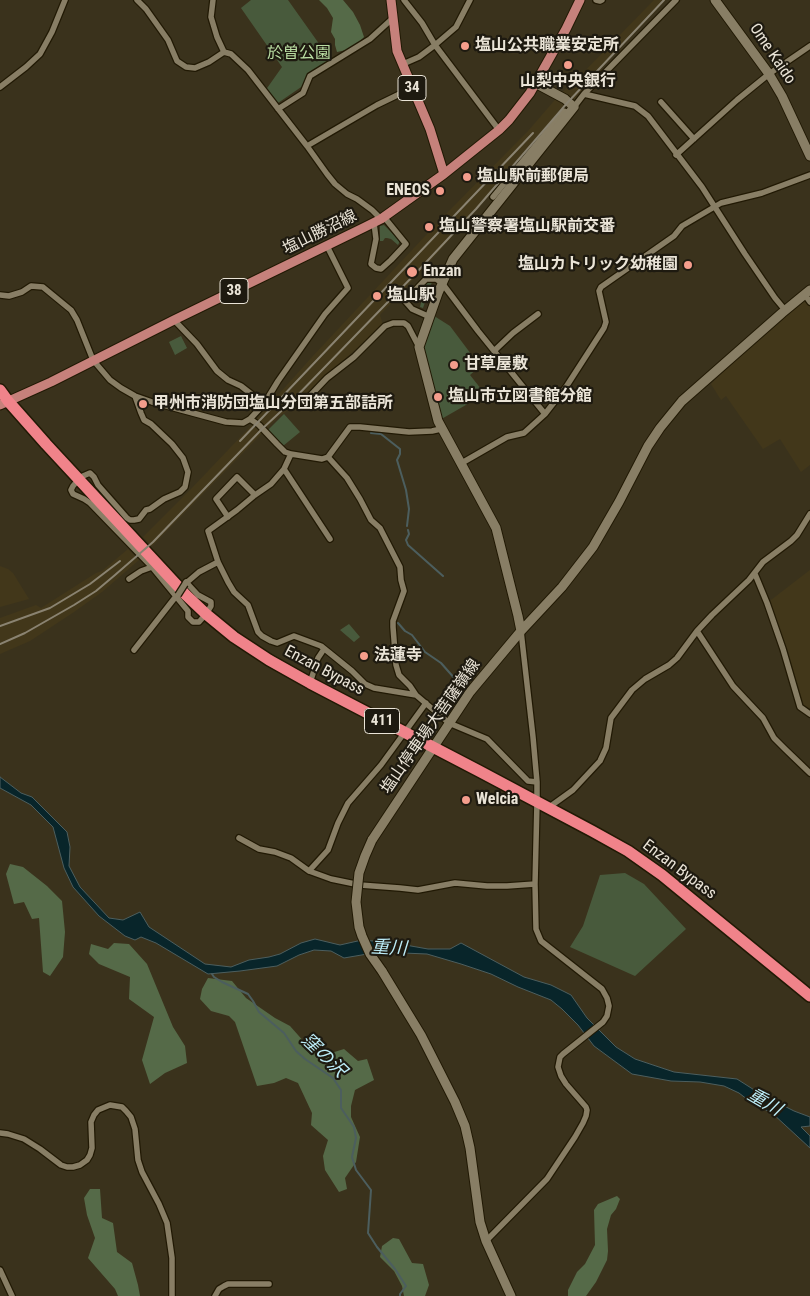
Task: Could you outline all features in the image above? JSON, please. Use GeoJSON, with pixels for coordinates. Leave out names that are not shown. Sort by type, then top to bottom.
{"type":"FeatureCollection","features":[{"type":"Feature","properties":{"kind":"highway","name":"Enzan Bypass"},"geometry":{"type":"LineString","coordinates":[[0,390],[4,403],[186,595],[234,637],[269,660],[310,683],[628,851],[662,875],[810,996]]}},
{"type":"Feature","properties":{"kind":"main road","name":"34"},"geometry":{"type":"LineString","coordinates":[[390,0],[397,51],[430,129],[444,174]]}},
{"type":"Feature","properties":{"kind":"main road","name":"塩山勝沼線"},"geometry":{"type":"LineString","coordinates":[[4,403],[51,382],[379,220],[444,174],[509,120],[523,104],[535,84],[580,0]]}},
{"type":"Feature","properties":{"kind":"main road","name":"Ome Kaido"},"geometry":{"type":"LineString","coordinates":[[715,0],[769,74],[782,96],[810,156]]}},
{"type":"Feature","properties":{"kind":"main road"},"geometry":{"type":"LineString","coordinates":[[521,632],[496,528],[438,421],[419,347],[442,283],[453,259],[572,110],[555,93],[535,84]]}},
{"type":"Feature","properties":{"kind":"main road","name":"塩山停車場大菩薩嶺線"},"geometry":{"type":"LineString","coordinates":[[511,1296],[486,1242],[480,1222],[470,1148],[465,1126],[421,1035],[370,954],[362,936],[358,922],[356,902],[359,874],[364,856],[372,840],[470,692],[562,587],[592,547],[660,428],[682,401],[785,310],[808,296]]}},
{"type":"Feature","properties":{"kind":"street"},"geometry":{"type":"LineString","coordinates":[[0,87],[40,54],[52,32],[65,0]]}},
{"type":"Feature","properties":{"kind":"street"},"geometry":{"type":"LineString","coordinates":[[137,0],[146,9],[168,40],[177,61],[186,67],[196,68],[224,52]]}},
{"type":"Feature","properties":{"kind":"street"},"geometry":{"type":"LineString","coordinates":[[214,0],[211,17],[224,52],[231,54],[248,70],[335,184],[372,210],[379,220],[406,244],[381,269],[371,264],[379,220]]}},
{"type":"Feature","properties":{"kind":"street"},"geometry":{"type":"LineString","coordinates":[[404,0],[422,23],[435,45],[499,130]]}},
{"type":"Feature","properties":{"kind":"street"},"geometry":{"type":"LineString","coordinates":[[403,64],[435,45],[456,27],[470,0]]}},
{"type":"Feature","properties":{"kind":"street"},"geometry":{"type":"LineString","coordinates":[[596,0],[602,0]]}},
{"type":"Feature","properties":{"kind":"street"},"geometry":{"type":"LineString","coordinates":[[493,197],[564,111],[572,110],[584,94],[676,0]]}},
{"type":"Feature","properties":{"kind":"street"},"geometry":{"type":"LineString","coordinates":[[278,109],[303,93],[310,76],[370,38],[393,18]]}},
{"type":"Feature","properties":{"kind":"street"},"geometry":{"type":"LineString","coordinates":[[676,155],[737,100],[769,74],[810,46]]}},
{"type":"Feature","properties":{"kind":"street"},"geometry":{"type":"LineString","coordinates":[[307,146],[377,105],[412,88]]}},
{"type":"Feature","properties":{"kind":"street"},"geometry":{"type":"LineString","coordinates":[[584,94],[635,106],[648,116],[676,155],[702,186],[714,207],[785,310]]}},
{"type":"Feature","properties":{"kind":"street"},"geometry":{"type":"LineString","coordinates":[[661,102],[694,140]]}},
{"type":"Feature","properties":{"kind":"street"},"geometry":{"type":"LineString","coordinates":[[460,464],[507,437],[524,433],[545,414],[566,387],[604,328],[606,322],[599,291],[601,288],[674,236],[682,226],[721,202],[762,193],[810,175]]}},
{"type":"Feature","properties":{"kind":"street"},"geometry":{"type":"LineString","coordinates":[[0,296],[9,296],[22,292],[31,286],[42,287],[71,310],[93,360],[110,380],[121,388],[152,402],[226,422],[243,423],[250,420],[264,404],[325,314],[348,288],[327,246]]}},
{"type":"Feature","properties":{"kind":"street"},"geometry":{"type":"LineString","coordinates":[[430,317],[412,309],[405,301],[426,279],[436,279],[442,283],[545,414]]}},
{"type":"Feature","properties":{"kind":"street"},"geometry":{"type":"LineString","coordinates":[[494,350],[538,314]]}},
{"type":"Feature","properties":{"kind":"street"},"geometry":{"type":"LineString","coordinates":[[174,320],[197,344],[217,371],[228,380],[241,386],[264,404]]}},
{"type":"Feature","properties":{"kind":"street"},"geometry":{"type":"LineString","coordinates":[[308,398],[327,378],[354,357],[385,326],[393,323],[404,323],[408,326],[419,347]]}},
{"type":"Feature","properties":{"kind":"street"},"geometry":{"type":"LineString","coordinates":[[136,396],[144,420],[151,424],[172,444],[183,458],[188,472],[184,487],[180,492],[164,499],[146,510],[139,519],[134,520],[127,518],[98,486],[92,474],[87,474],[79,480],[72,488],[72,493],[90,503],[152,567],[177,596],[188,612],[188,617],[193,622],[199,622],[211,606],[211,602],[198,595],[185,583]]}},
{"type":"Feature","properties":{"kind":"street"},"geometry":{"type":"LineString","coordinates":[[250,420],[259,425],[281,448],[291,454],[322,459],[328,457],[350,427],[360,426],[409,432],[432,431],[441,428]]}},
{"type":"Feature","properties":{"kind":"street"},"geometry":{"type":"LineString","coordinates":[[291,454],[284,469],[271,484],[208,531],[218,562],[234,592],[248,605],[258,632],[262,636],[277,642],[294,636],[321,646],[365,684],[374,688],[416,696]]}},
{"type":"Feature","properties":{"kind":"street"},"geometry":{"type":"LineString","coordinates":[[328,457],[347,478],[371,520],[380,528],[400,567],[404,591],[393,627],[396,665],[399,675],[410,686],[416,696],[449,723],[487,739],[528,781],[537,782]]}},
{"type":"Feature","properties":{"kind":"street"},"geometry":{"type":"LineString","coordinates":[[284,469],[330,539]]}},
{"type":"Feature","properties":{"kind":"street"},"geometry":{"type":"LineString","coordinates":[[228,517],[216,499],[237,477],[255,495]]}},
{"type":"Feature","properties":{"kind":"street"},"geometry":{"type":"LineString","coordinates":[[548,808],[573,790],[600,761],[606,748],[611,718],[632,690],[644,679],[669,665],[677,658],[697,631],[755,574],[763,562],[791,541],[810,514]]}},
{"type":"Feature","properties":{"kind":"street"},"geometry":{"type":"LineString","coordinates":[[134,650],[177,596],[185,583],[199,572],[218,562]]}},
{"type":"Feature","properties":{"kind":"street"},"geometry":{"type":"LineString","coordinates":[[129,580],[141,571],[152,567]]}},
{"type":"Feature","properties":{"kind":"street"},"geometry":{"type":"LineString","coordinates":[[755,574],[783,649],[800,707],[810,713]]}},
{"type":"Feature","properties":{"kind":"street"},"geometry":{"type":"LineString","coordinates":[[697,631],[733,686],[763,718],[774,738],[810,774]]}},
{"type":"Feature","properties":{"kind":"street"},"geometry":{"type":"LineString","coordinates":[[486,1242],[547,1179],[575,1137],[586,1116],[587,1110],[561,1076],[558,1062],[563,1054],[603,1022],[610,1006],[602,989],[541,941],[536,929],[537,782],[521,632]]}},
{"type":"Feature","properties":{"kind":"street"},"geometry":{"type":"LineString","coordinates":[[310,683],[318,658],[324,649]]}},
{"type":"Feature","properties":{"kind":"street"},"geometry":{"type":"LineString","coordinates":[[310,871],[328,850],[348,803],[381,765],[426,703]]}},
{"type":"Feature","properties":{"kind":"street"},"geometry":{"type":"LineString","coordinates":[[239,838],[259,848],[291,858],[310,871],[331,879],[360,885],[418,890],[455,883],[494,886],[535,884]]}},
{"type":"Feature","properties":{"kind":"street"},"geometry":{"type":"LineString","coordinates":[[0,1133],[24,1139],[40,1148],[61,1165],[67,1168],[73,1167],[87,1160],[90,1154],[92,1148],[91,1122],[98,1110],[110,1105],[122,1107],[131,1117],[135,1129],[138,1160],[142,1172],[167,1223],[172,1258],[172,1296]]}},
{"type":"Feature","properties":{"kind":"street"},"geometry":{"type":"LineString","coordinates":[[0,1270],[2,1284],[12,1296]]}},
{"type":"Feature","properties":{"kind":"street"},"geometry":{"type":"LineString","coordinates":[[215,1296],[219,1290],[228,1284],[269,1284]]}},
{"type":"Feature","properties":{"kind":"shaded area"},"geometry":{"type":"Polygon","coordinates":[[[654,0],[666,0],[606,63],[380,315],[383,325],[278,417],[152,546],[143,537],[249,428],[267,407],[273,394],[278,395],[442,218],[528,131],[560,94],[654,0]]]}},
{"type":"Feature","properties":{"kind":"shaded area"},"geometry":{"type":"Polygon","coordinates":[[[805,295],[810,303],[810,465],[801,472],[780,439],[763,449],[726,396],[721,400],[711,384],[782,313],[805,295]]]}},
{"type":"Feature","properties":{"kind":"shaded area"},"geometry":{"type":"Polygon","coordinates":[[[128,549],[139,560],[102,592],[30,641],[0,654],[0,618],[36,605],[41,608],[102,571],[128,549]]]}},
{"type":"Feature","properties":{"kind":"shaded area"},"geometry":{"type":"Polygon","coordinates":[[[0,566],[13,573],[29,599],[0,607],[0,566]]]}},
{"type":"Feature","properties":{"kind":"shaded area"},"geometry":{"type":"Polygon","coordinates":[[[810,570],[810,708],[800,707],[767,603],[810,570]]]}},
{"type":"Feature","properties":{"kind":"green space","name":"於曽公園"},"geometry":{"type":"Polygon","coordinates":[[[251,0],[288,0],[332,62],[310,76],[307,83],[275,105],[265,91],[282,67],[241,8],[251,0]]]}},
{"type":"Feature","properties":{"kind":"green space"},"geometry":{"type":"Polygon","coordinates":[[[319,0],[343,0],[353,12],[364,37],[346,50],[337,52],[335,39],[331,32],[333,18],[319,0]]]}},
{"type":"Feature","properties":{"kind":"green space"},"geometry":{"type":"Polygon","coordinates":[[[384,225],[400,241],[398,245],[387,238],[380,241],[380,226],[384,225]]]}},
{"type":"Feature","properties":{"kind":"green space"},"geometry":{"type":"Polygon","coordinates":[[[428,281],[432,282],[423,308],[420,307],[422,298],[418,292],[428,281]]]}},
{"type":"Feature","properties":{"kind":"green space"},"geometry":{"type":"Polygon","coordinates":[[[431,314],[450,326],[480,366],[470,375],[485,394],[438,421],[421,353],[431,314]]]}},
{"type":"Feature","properties":{"kind":"green space"},"geometry":{"type":"Polygon","coordinates":[[[181,336],[187,348],[175,355],[169,342],[181,336]]]}},
{"type":"Feature","properties":{"kind":"green space"},"geometry":{"type":"Polygon","coordinates":[[[284,414],[300,432],[283,446],[267,431],[284,414]]]}},
{"type":"Feature","properties":{"kind":"green space"},"geometry":{"type":"Polygon","coordinates":[[[349,624],[360,637],[354,642],[340,630],[349,624]]]}},
{"type":"Feature","properties":{"kind":"green space"},"geometry":{"type":"Polygon","coordinates":[[[10,864],[23,867],[62,901],[65,932],[63,957],[50,976],[43,972],[39,918],[32,919],[24,902],[14,904],[6,874],[10,864]]]}},
{"type":"Feature","properties":{"kind":"green space"},"geometry":{"type":"Polygon","coordinates":[[[625,873],[644,884],[686,929],[635,976],[570,947],[583,926],[600,875],[625,873]]]}},
{"type":"Feature","properties":{"kind":"green space"},"geometry":{"type":"Polygon","coordinates":[[[114,943],[129,944],[147,964],[173,1027],[185,1046],[187,1063],[165,1073],[150,1084],[142,1060],[154,1017],[129,999],[130,977],[99,964],[89,954],[91,944],[108,949],[114,943]]]}},
{"type":"Feature","properties":{"kind":"green space"},"geometry":{"type":"Polygon","coordinates":[[[208,978],[232,981],[246,998],[290,1026],[306,1044],[325,1055],[344,1049],[358,1061],[367,1059],[374,1080],[355,1090],[351,1106],[351,1117],[360,1137],[356,1162],[345,1178],[347,1189],[339,1192],[325,1170],[323,1156],[328,1140],[311,1125],[312,1113],[298,1083],[286,1078],[274,1083],[257,1086],[235,1022],[229,1016],[211,1011],[200,999],[202,989],[208,978]]]}},
{"type":"Feature","properties":{"kind":"green space"},"geometry":{"type":"Polygon","coordinates":[[[90,1189],[100,1189],[102,1218],[113,1223],[117,1252],[132,1263],[140,1296],[118,1296],[115,1289],[88,1258],[95,1238],[87,1215],[84,1198],[90,1189]]]}},
{"type":"Feature","properties":{"kind":"green space"},"geometry":{"type":"Polygon","coordinates":[[[617,1196],[620,1199],[611,1215],[607,1229],[607,1260],[596,1282],[586,1296],[568,1296],[568,1290],[577,1272],[585,1264],[595,1245],[594,1210],[598,1204],[617,1196]]]}},
{"type":"Feature","properties":{"kind":"green space"},"geometry":{"type":"Polygon","coordinates":[[[393,1238],[399,1239],[412,1263],[423,1264],[429,1285],[425,1296],[404,1296],[402,1286],[394,1271],[380,1257],[382,1246],[393,1238]]]}},
{"type":"Feature","properties":{"kind":"water","name":"重川"},"geometry":{"type":"Polygon","coordinates":[[[0,777],[21,793],[32,797],[67,832],[70,847],[69,866],[80,887],[109,918],[123,920],[140,912],[149,927],[205,964],[231,967],[249,960],[280,954],[301,943],[315,939],[340,945],[362,940],[428,949],[450,949],[461,943],[524,977],[551,985],[571,995],[587,1018],[616,1047],[635,1059],[674,1072],[737,1079],[759,1093],[810,1117],[810,1126],[801,1127],[810,1136],[810,1148],[772,1113],[724,1086],[700,1082],[671,1081],[632,1074],[594,1046],[578,1025],[551,1000],[491,974],[461,964],[427,954],[379,952],[344,958],[331,951],[314,950],[277,966],[208,974],[156,943],[141,937],[135,940],[125,936],[99,916],[73,887],[64,868],[53,827],[31,805],[0,788],[0,777]]]}},
{"type":"Feature","properties":{"kind":"waterway"},"geometry":{"type":"LineString","coordinates":[[371,433],[381,434],[400,449],[397,460],[406,490],[409,509],[407,526]]}},
{"type":"Feature","properties":{"kind":"waterway"},"geometry":{"type":"LineString","coordinates":[[408,530],[409,534],[406,540],[408,545],[443,576]]}},
{"type":"Feature","properties":{"kind":"waterway"},"geometry":{"type":"LineString","coordinates":[[398,623],[405,631],[412,635],[425,652],[441,663],[456,680]]}},
{"type":"Feature","properties":{"kind":"waterway","name":"窪の沢"},"geometry":{"type":"LineString","coordinates":[[212,974],[222,982],[248,994],[259,1012],[284,1033],[296,1051],[333,1078],[341,1090],[341,1108],[354,1127],[356,1138],[352,1157],[356,1170],[371,1190],[368,1233],[406,1286],[400,1296]]}},
{"type":"Feature","properties":{"kind":"railway"},"geometry":{"type":"LineString","coordinates":[[0,644],[25,633],[96,591],[153,542],[416,273],[476,209],[568,102],[664,0]]}},
{"type":"Feature","properties":{"kind":"railway"},"geometry":{"type":"LineString","coordinates":[[240,441],[533,133]]}},
{"type":"Feature","properties":{"kind":"railway"},"geometry":{"type":"LineString","coordinates":[[0,626],[50,608],[90,584],[120,561]]}},
{"type":"Feature","properties":{"kind":"place","name":"塩山公共職業安定所"},"geometry":{"type":"Point","coordinates":[465,46]}},
{"type":"Feature","properties":{"kind":"place","name":"山梨中央銀行"},"geometry":{"type":"Point","coordinates":[568,65]}},
{"type":"Feature","properties":{"kind":"place","name":"塩山駅前郵便局"},"geometry":{"type":"Point","coordinates":[467,177]}},
{"type":"Feature","properties":{"kind":"place","name":"ENEOS"},"geometry":{"type":"Point","coordinates":[440,191]}},
{"type":"Feature","properties":{"kind":"place","name":"塩山警察署塩山駅前交番"},"geometry":{"type":"Point","coordinates":[429,227]}},
{"type":"Feature","properties":{"kind":"place","name":"塩山カトリック幼稚園"},"geometry":{"type":"Point","coordinates":[688,265]}},
{"type":"Feature","properties":{"kind":"place","name":"Enzan"},"geometry":{"type":"Point","coordinates":[412,272]}},
{"type":"Feature","properties":{"kind":"place","name":"塩山駅"},"geometry":{"type":"Point","coordinates":[377,296]}},
{"type":"Feature","properties":{"kind":"place","name":"甘草屋敷"},"geometry":{"type":"Point","coordinates":[454,365]}},
{"type":"Feature","properties":{"kind":"place","name":"塩山市立図書館分館"},"geometry":{"type":"Point","coordinates":[438,397]}},
{"type":"Feature","properties":{"kind":"place","name":"甲州市消防団塩山分団第五部詰所"},"geometry":{"type":"Point","coordinates":[143,404]}},
{"type":"Feature","properties":{"kind":"place","name":"法蓮寺"},"geometry":{"type":"Point","coordinates":[364,656]}},
{"type":"Feature","properties":{"kind":"place","name":"Welcia"},"geometry":{"type":"Point","coordinates":[466,800]}}]}
